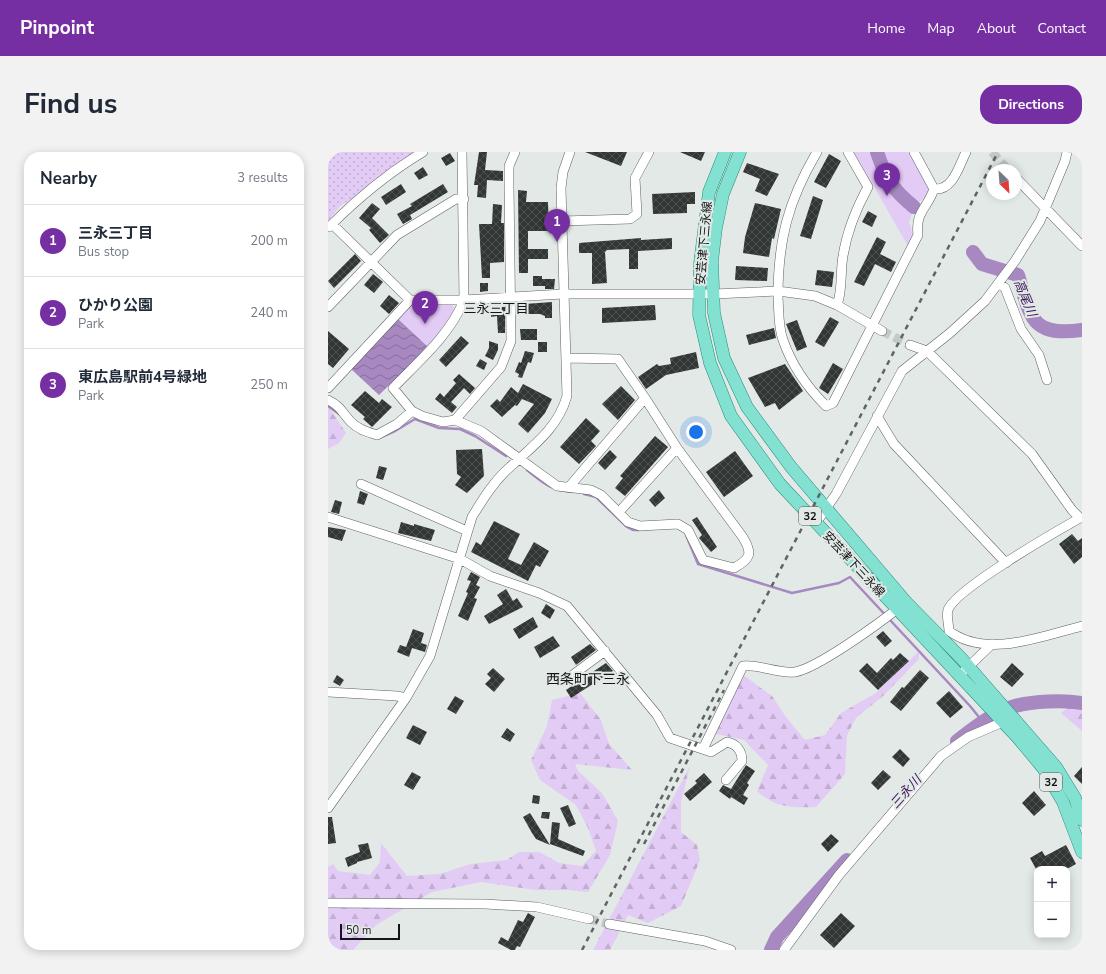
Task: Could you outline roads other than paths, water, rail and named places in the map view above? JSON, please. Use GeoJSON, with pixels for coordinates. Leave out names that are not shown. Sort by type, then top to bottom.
{"type":"FeatureCollection","features":[{"type":"Feature","properties":{"kind":"main road","name":"安芸津下三永線"},"geometry":{"type":"LineString","coordinates":[[725,152],[709,192],[700,263],[700,315],[710,363],[731,416],[780,484],[894,611],[960,676],[985,703],[1009,720],[1056,767],[1075,798],[1082,820]]}},
{"type":"Feature","properties":{"kind":"main road","name":"安芸津下三永線"},"geometry":{"type":"LineString","coordinates":[[740,152],[723,194],[716,228],[712,262],[714,313],[724,358],[747,407],[791,467],[827,507],[894,611],[968,666],[997,699],[1009,720],[1043,768],[1063,802],[1081,846]]}},
{"type":"Feature","properties":{"kind":"street"},"geometry":{"type":"LineString","coordinates":[[423,152],[396,169],[365,192],[330,226],[371,261],[410,300],[464,300],[563,294],[714,294],[778,292],[815,296],[837,305],[882,331]]}},
{"type":"Feature","properties":{"kind":"street"},"geometry":{"type":"LineString","coordinates":[[462,152],[464,199],[464,300],[451,325],[394,388],[412,410],[422,416],[444,422],[455,420],[481,431],[557,486],[591,490],[601,495],[628,522],[640,526],[678,524],[688,530],[703,560],[734,568],[745,562],[749,555],[748,546],[677,448],[646,398],[618,359],[566,358]]}},
{"type":"Feature","properties":{"kind":"street"},"geometry":{"type":"LineString","coordinates":[[455,420],[501,367],[507,354],[512,331],[509,166],[515,152]]}},
{"type":"Feature","properties":{"kind":"street"},"geometry":{"type":"LineString","coordinates":[[328,808],[406,698],[430,656],[460,559],[467,531],[472,517],[483,498],[509,467],[545,435],[563,409],[567,396],[561,188],[563,172],[570,152]]}},
{"type":"Feature","properties":{"kind":"street"},"geometry":{"type":"LineString","coordinates":[[562,221],[630,219],[637,214],[636,178],[648,152]]}},
{"type":"Feature","properties":{"kind":"street"},"geometry":{"type":"LineString","coordinates":[[817,152],[801,180],[789,208],[783,235],[778,292],[779,317],[783,339],[803,380],[826,406],[833,403],[871,325],[918,235],[917,223],[922,210],[930,201],[934,189],[914,152]]}},
{"type":"Feature","properties":{"kind":"street"},"geometry":{"type":"LineString","coordinates":[[837,305],[841,288],[841,268],[847,235],[856,211],[868,187],[848,152]]}},
{"type":"Feature","properties":{"kind":"street"},"geometry":{"type":"LineString","coordinates":[[934,189],[941,190],[950,184],[966,152]]}},
{"type":"Feature","properties":{"kind":"street"},"geometry":{"type":"LineString","coordinates":[[816,523],[836,494],[902,371],[985,301],[1016,261],[1037,226],[1045,209],[1065,161],[1067,152]]}},
{"type":"Feature","properties":{"kind":"street"},"geometry":{"type":"LineString","coordinates":[[1022,184],[1082,246]]}},
{"type":"Feature","properties":{"kind":"street"},"geometry":{"type":"LineString","coordinates":[[328,307],[397,235],[456,200],[464,199]]}},
{"type":"Feature","properties":{"kind":"street"},"geometry":{"type":"LineString","coordinates":[[999,283],[1005,288],[1021,330],[1039,355],[1047,380]]}},
{"type":"Feature","properties":{"kind":"street"},"geometry":{"type":"LineString","coordinates":[[328,388],[410,300]]}},
{"type":"Feature","properties":{"kind":"street"},"geometry":{"type":"LineString","coordinates":[[910,345],[926,351],[1032,454],[1081,518],[1006,563],[963,592],[948,609],[949,631],[957,637],[971,641],[992,644],[1008,644],[1082,626]]}},
{"type":"Feature","properties":{"kind":"street"},"geometry":{"type":"LineString","coordinates":[[569,487],[646,398]]}},
{"type":"Feature","properties":{"kind":"street"},"geometry":{"type":"LineString","coordinates":[[328,400],[342,410],[350,422],[360,430],[377,435],[397,424],[412,410]]}},
{"type":"Feature","properties":{"kind":"street"},"geometry":{"type":"LineString","coordinates":[[877,416],[894,444],[1006,563]]}},
{"type":"Feature","properties":{"kind":"street"},"geometry":{"type":"LineString","coordinates":[[618,512],[677,448]]}},
{"type":"Feature","properties":{"kind":"street"},"geometry":{"type":"LineString","coordinates":[[361,484],[467,531]]}},
{"type":"Feature","properties":{"kind":"street"},"geometry":{"type":"LineString","coordinates":[[328,517],[460,559],[490,576],[539,593],[567,606],[657,714],[670,738],[711,752],[727,742],[732,743],[741,752],[742,761],[726,780]]}},
{"type":"Feature","properties":{"kind":"street"},"geometry":{"type":"LineString","coordinates":[[703,749],[743,666],[786,672],[800,670],[838,650],[894,611]]}},
{"type":"Feature","properties":{"kind":"street"},"geometry":{"type":"LineString","coordinates":[[960,676],[968,666],[992,644]]}},
{"type":"Feature","properties":{"kind":"street"},"geometry":{"type":"LineString","coordinates":[[570,677],[604,651]]}},
{"type":"Feature","properties":{"kind":"street"},"geometry":{"type":"LineString","coordinates":[[328,692],[397,696],[406,698]]}},
{"type":"Feature","properties":{"kind":"street"},"geometry":{"type":"LineString","coordinates":[[784,950],[839,875],[941,756],[968,737],[1009,720]]}},
{"type":"Feature","properties":{"kind":"street"},"geometry":{"type":"LineString","coordinates":[[328,904],[492,904],[537,907],[590,919]]}},
{"type":"Feature","properties":{"kind":"street"},"geometry":{"type":"LineString","coordinates":[[609,924],[704,941],[731,950]]}},
{"type":"Feature","properties":{"kind":"water"},"geometry":{"type":"Polygon","coordinates":[[[398,319],[428,347],[379,395],[351,369],[398,319]]]}},
{"type":"Feature","properties":{"kind":"waterway","name":"高尾川"},"geometry":{"type":"LineString","coordinates":[[877,152],[883,169],[895,189],[914,207]]}},
{"type":"Feature","properties":{"kind":"waterway","name":"高尾川"},"geometry":{"type":"LineString","coordinates":[[973,252],[982,264],[1018,275],[1030,313],[1035,321],[1042,327],[1052,330],[1065,331],[1082,330]]}},
{"type":"Feature","properties":{"kind":"waterway"},"geometry":{"type":"LineString","coordinates":[[328,406],[339,414]]}},
{"type":"Feature","properties":{"kind":"waterway"},"geometry":{"type":"LineString","coordinates":[[379,438],[395,431],[415,419],[439,428],[460,429],[475,436],[506,456]]}},
{"type":"Feature","properties":{"kind":"waterway"},"geometry":{"type":"LineString","coordinates":[[360,433],[372,437]]}},
{"type":"Feature","properties":{"kind":"waterway"},"geometry":{"type":"LineString","coordinates":[[527,470],[548,486],[559,490],[573,492]]}},
{"type":"Feature","properties":{"kind":"waterway"},"geometry":{"type":"LineString","coordinates":[[584,494],[596,497],[627,527],[633,530],[640,530]]}},
{"type":"Feature","properties":{"kind":"waterway"},"geometry":{"type":"LineString","coordinates":[[686,535],[698,564],[792,593],[839,583],[850,577],[970,706],[983,722]]}},
{"type":"Feature","properties":{"kind":"waterway","name":"三永川"},"geometry":{"type":"LineString","coordinates":[[957,741],[992,716],[1015,706],[1048,702],[1082,703]]}},
{"type":"Feature","properties":{"kind":"waterway","name":"三永川"},"geometry":{"type":"LineString","coordinates":[[771,950],[777,937],[847,860]]}},
{"type":"Feature","properties":{"kind":"tunnel"},"geometry":{"type":"LineString","coordinates":[[992,152],[1003,164]]}},
{"type":"Feature","properties":{"kind":"tunnel"},"geometry":{"type":"LineString","coordinates":[[882,331],[910,345]]}},
{"type":"Feature","properties":{"kind":"tunnel"},"geometry":{"type":"LineString","coordinates":[[589,919],[609,924]]}},
{"type":"Feature","properties":{"kind":"railway"},"geometry":{"type":"LineString","coordinates":[[582,950],[998,152]]}},
{"type":"Feature","properties":{"kind":"railway"},"geometry":{"type":"LineString","coordinates":[[644,844],[724,690]]}},
{"type":"Feature","properties":{"kind":"place","name":"東広島駅前4号緑地"},"geometry":{"type":"Point","coordinates":[887,196]}},
{"type":"Feature","properties":{"kind":"place","name":"三永三丁目"},"geometry":{"type":"Point","coordinates":[557,242]}},
{"type":"Feature","properties":{"kind":"place","name":"ひかり公園"},"geometry":{"type":"Point","coordinates":[425,324]}},
{"type":"Feature","properties":{"kind":"district","name":"三永三丁目"},"geometry":{"type":"Point","coordinates":[496,309]}},
{"type":"Feature","properties":{"kind":"district","name":"西条町下三永"},"geometry":{"type":"Point","coordinates":[588,679]}}]}
